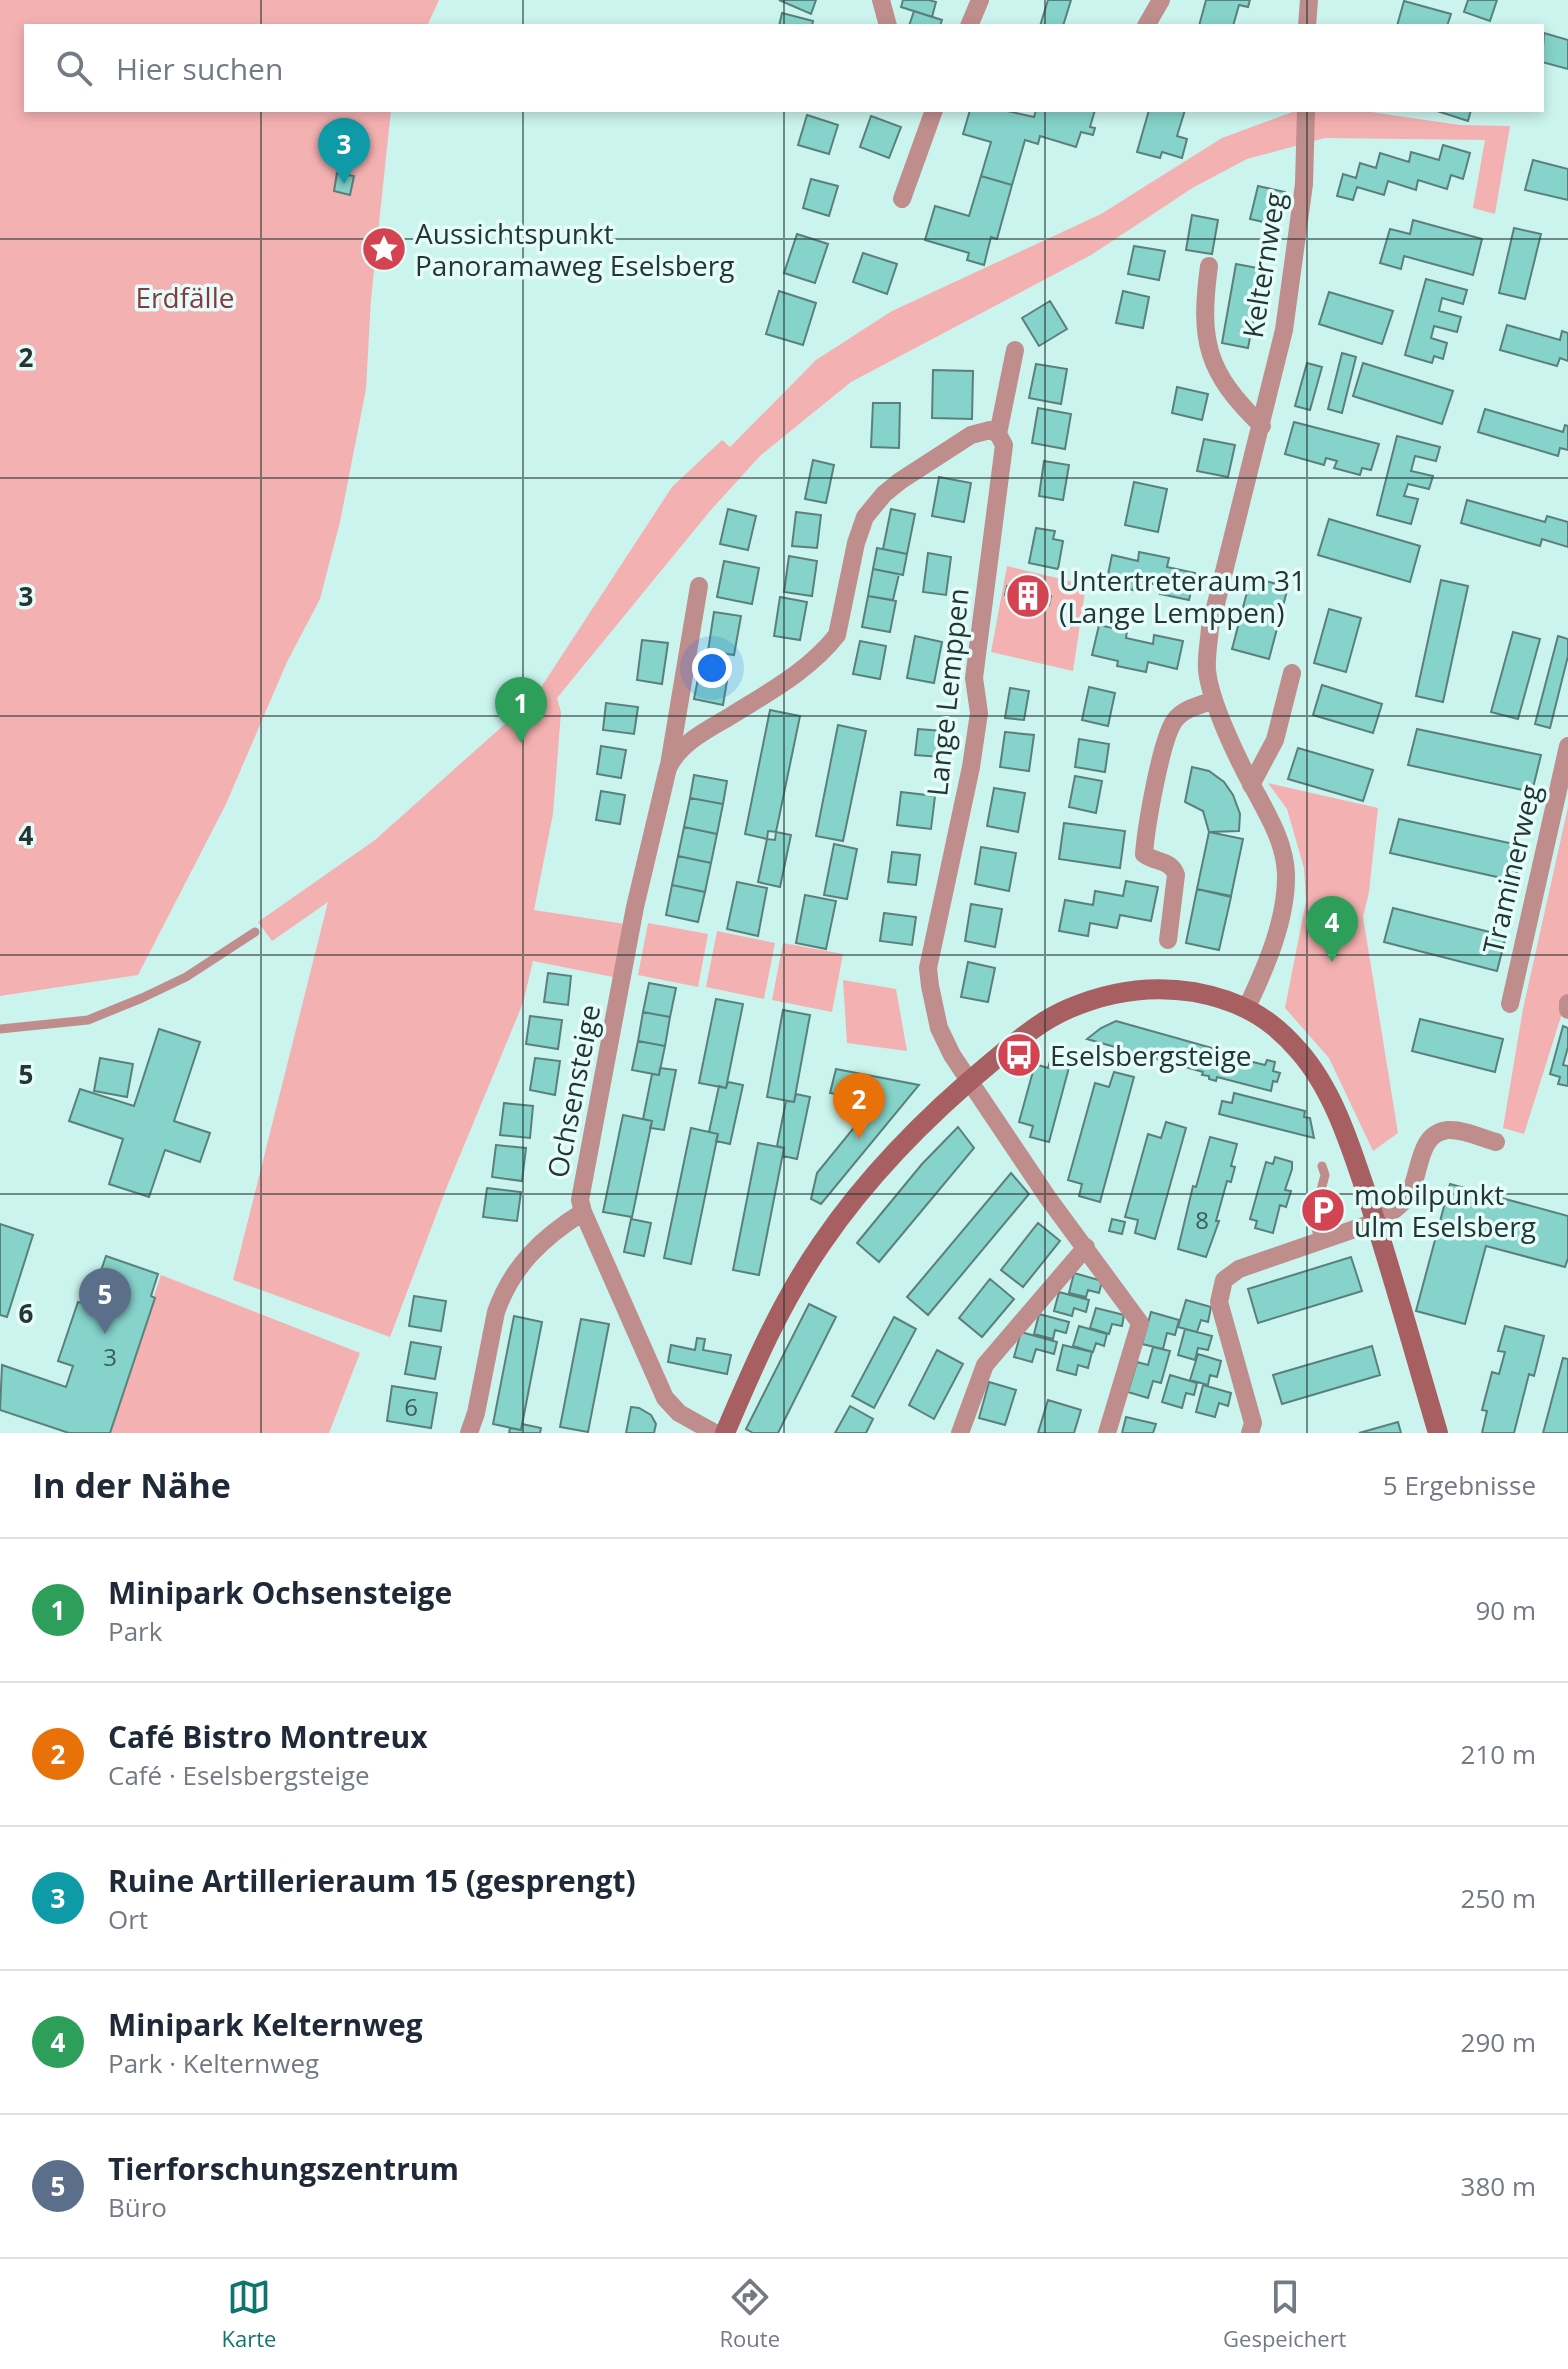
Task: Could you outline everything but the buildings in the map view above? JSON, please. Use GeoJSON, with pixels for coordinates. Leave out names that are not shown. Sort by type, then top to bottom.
{"type":"FeatureCollection","features":[{"type":"Feature","properties":{"kind":"street"},"geometry":{"type":"LineString","coordinates":[[881,0],[887,24]]}},
{"type":"Feature","properties":{"kind":"street"},"geometry":{"type":"LineString","coordinates":[[970,24],[980,0]]}},
{"type":"Feature","properties":{"kind":"street"},"geometry":{"type":"LineString","coordinates":[[1147,24],[1161,0]]}},
{"type":"Feature","properties":{"kind":"street"},"geometry":{"type":"LineString","coordinates":[[1307,24],[1309,0]]}},
{"type":"Feature","properties":{"kind":"street"},"geometry":{"type":"LineString","coordinates":[[902,199],[933,112]]}},
{"type":"Feature","properties":{"kind":"street","name":"Kelternweg"},"geometry":{"type":"LineString","coordinates":[[1247,1007],[1266,967],[1284,900],[1286,872],[1276,830],[1251,785],[1214,700],[1207,670],[1210,628],[1284,330],[1304,184],[1306,112]]}},
{"type":"Feature","properties":{"kind":"street","name":"Kelternweg"},"geometry":{"type":"LineString","coordinates":[[1209,266],[1204,313],[1210,354],[1230,393],[1262,426]]}},
{"type":"Feature","properties":{"kind":"street","name":"Lange Lemppen"},"geometry":{"type":"LineString","coordinates":[[1015,350],[998,434],[1004,445],[974,678],[978,720],[970,772],[928,968],[939,1028],[952,1055],[1048,1198],[1140,1323],[1107,1433]]}},
{"type":"Feature","properties":{"kind":"street","name":"Ochsensteige"},"geometry":{"type":"LineString","coordinates":[[668,768],[673,758],[695,738],[808,666],[830,645],[837,635],[862,523],[884,494],[971,435],[990,430],[998,434]]}},
{"type":"Feature","properties":{"kind":"street","name":"Ochsensteige"},"geometry":{"type":"LineString","coordinates":[[699,586],[668,768],[635,907],[580,1200],[665,1398],[679,1413],[715,1433]]}},
{"type":"Feature","properties":{"kind":"street"},"geometry":{"type":"LineString","coordinates":[[1251,785],[1275,740],[1292,673]]}},
{"type":"Feature","properties":{"kind":"street"},"geometry":{"type":"LineString","coordinates":[[1168,940],[1176,875],[1174,868],[1167,863],[1152,861],[1144,854],[1151,812],[1166,739],[1173,721],[1190,709],[1214,700]]}},
{"type":"Feature","properties":{"kind":"street","name":"Traminerweg"},"geometry":{"type":"LineString","coordinates":[[1510,1004],[1568,746]]}},
{"type":"Feature","properties":{"kind":"street"},"geometry":{"type":"LineString","coordinates":[[725,1433],[768,1332],[820,1244],[851,1202],[905,1141],[968,1081],[1043,1022],[1068,1009],[1115,993],[1138,989],[1188,991],[1223,998],[1247,1007],[1281,1031],[1313,1069],[1353,1153],[1438,1433]]}},
{"type":"Feature","properties":{"kind":"street"},"geometry":{"type":"LineString","coordinates":[[1250,1433],[1253,1423],[1219,1302],[1224,1280],[1239,1269],[1375,1222],[1392,1212],[1410,1192],[1426,1144],[1436,1133],[1450,1130],[1496,1142]]}},
{"type":"Feature","properties":{"kind":"street"},"geometry":{"type":"LineString","coordinates":[[469,1433],[501,1297],[522,1263],[537,1246],[583,1212]]}},
{"type":"Feature","properties":{"kind":"street"},"geometry":{"type":"LineString","coordinates":[[960,1433],[985,1365],[1086,1247]]}},
{"type":"Feature","properties":{"kind":"lane"},"geometry":{"type":"LineString","coordinates":[[0,1029],[88,1020],[186,977],[255,932]]}},
{"type":"Feature","properties":{"kind":"lane"},"geometry":{"type":"LineString","coordinates":[[1320,1241],[1313,1220],[1325,1175],[1322,1166]]}},
{"type":"Feature","properties":{"kind":"green space","name":"Erdfälle"},"geometry":{"type":"Polygon","coordinates":[[[0,0],[439,0],[428,24],[24,24],[24,112],[391,112],[371,299],[366,389],[340,522],[320,599],[287,662],[226,804],[138,975],[0,996],[0,0]]]}},
{"type":"Feature","properties":{"kind":"green space"},"geometry":{"type":"Polygon","coordinates":[[[1293,112],[1371,112],[1460,125],[1510,126],[1495,214],[1473,208],[1485,140],[1325,138],[1247,159],[1194,187],[1091,255],[851,382],[760,456],[710,511],[557,698],[561,712],[553,814],[534,910],[625,924],[613,977],[533,961],[523,1003],[446,1189],[390,1337],[233,1280],[328,902],[272,941],[258,922],[375,840],[534,698],[672,487],[722,440],[730,447],[816,360],[892,311],[1101,214],[1222,138],[1293,112]]]}},
{"type":"Feature","properties":{"kind":"green space"},"geometry":{"type":"Polygon","coordinates":[[[1007,566],[1086,585],[1073,671],[991,652],[1007,566]]]}},
{"type":"Feature","properties":{"kind":"green space"},"geometry":{"type":"Polygon","coordinates":[[[1268,783],[1378,808],[1369,892],[1363,917],[1398,1133],[1373,1151],[1329,1058],[1285,1008],[1306,901],[1304,868],[1287,809],[1268,783]]]}},
{"type":"Feature","properties":{"kind":"green space"},"geometry":{"type":"Polygon","coordinates":[[[1568,807],[1568,994],[1524,1134],[1503,1128],[1523,1009],[1568,807]]]}},
{"type":"Feature","properties":{"kind":"green space"},"geometry":{"type":"Polygon","coordinates":[[[648,923],[708,934],[698,987],[638,975],[648,923]]]}},
{"type":"Feature","properties":{"kind":"green space"},"geometry":{"type":"Polygon","coordinates":[[[717,931],[775,943],[764,999],[706,987],[717,931]]]}},
{"type":"Feature","properties":{"kind":"green space"},"geometry":{"type":"Polygon","coordinates":[[[783,943],[843,954],[832,1012],[772,1000],[783,943]]]}},
{"type":"Feature","properties":{"kind":"green space"},"geometry":{"type":"Polygon","coordinates":[[[843,980],[896,989],[907,1051],[847,1043],[843,980]]]}},
{"type":"Feature","properties":{"kind":"green space"},"geometry":{"type":"Polygon","coordinates":[[[161,1275],[360,1353],[329,1433],[108,1433],[161,1275]]]}},
{"type":"Feature","properties":{"kind":"place","name":"Ruine Artillerieraum 15 (gesprengt)"},"geometry":{"type":"Point","coordinates":[344,184]}},
{"type":"Feature","properties":{"kind":"place","name":"Aussichtspunkt Panoramaweg Eselsberg"},"geometry":{"type":"Point","coordinates":[384,249]}},
{"type":"Feature","properties":{"kind":"place","name":"Untertreteraum 31 (Lange Lemppen)"},"geometry":{"type":"Point","coordinates":[1028,596]}},
{"type":"Feature","properties":{"kind":"place","name":"Minipark Ochsensteige"},"geometry":{"type":"Point","coordinates":[521,743]}},
{"type":"Feature","properties":{"kind":"place","name":"Minipark Kelternweg"},"geometry":{"type":"Point","coordinates":[1332,962]}},
{"type":"Feature","properties":{"kind":"place","name":"Eselsbergsteige"},"geometry":{"type":"Point","coordinates":[1019,1055]}},
{"type":"Feature","properties":{"kind":"place","name":"Café Bistro Montreux"},"geometry":{"type":"Point","coordinates":[859,1139]}},
{"type":"Feature","properties":{"kind":"place","name":"mobilpunkt ulm Eselsberg"},"geometry":{"type":"Point","coordinates":[1323,1210]}},
{"type":"Feature","properties":{"kind":"place","name":"Tierforschungszentrum"},"geometry":{"type":"Point","coordinates":[105,1334]}}]}
